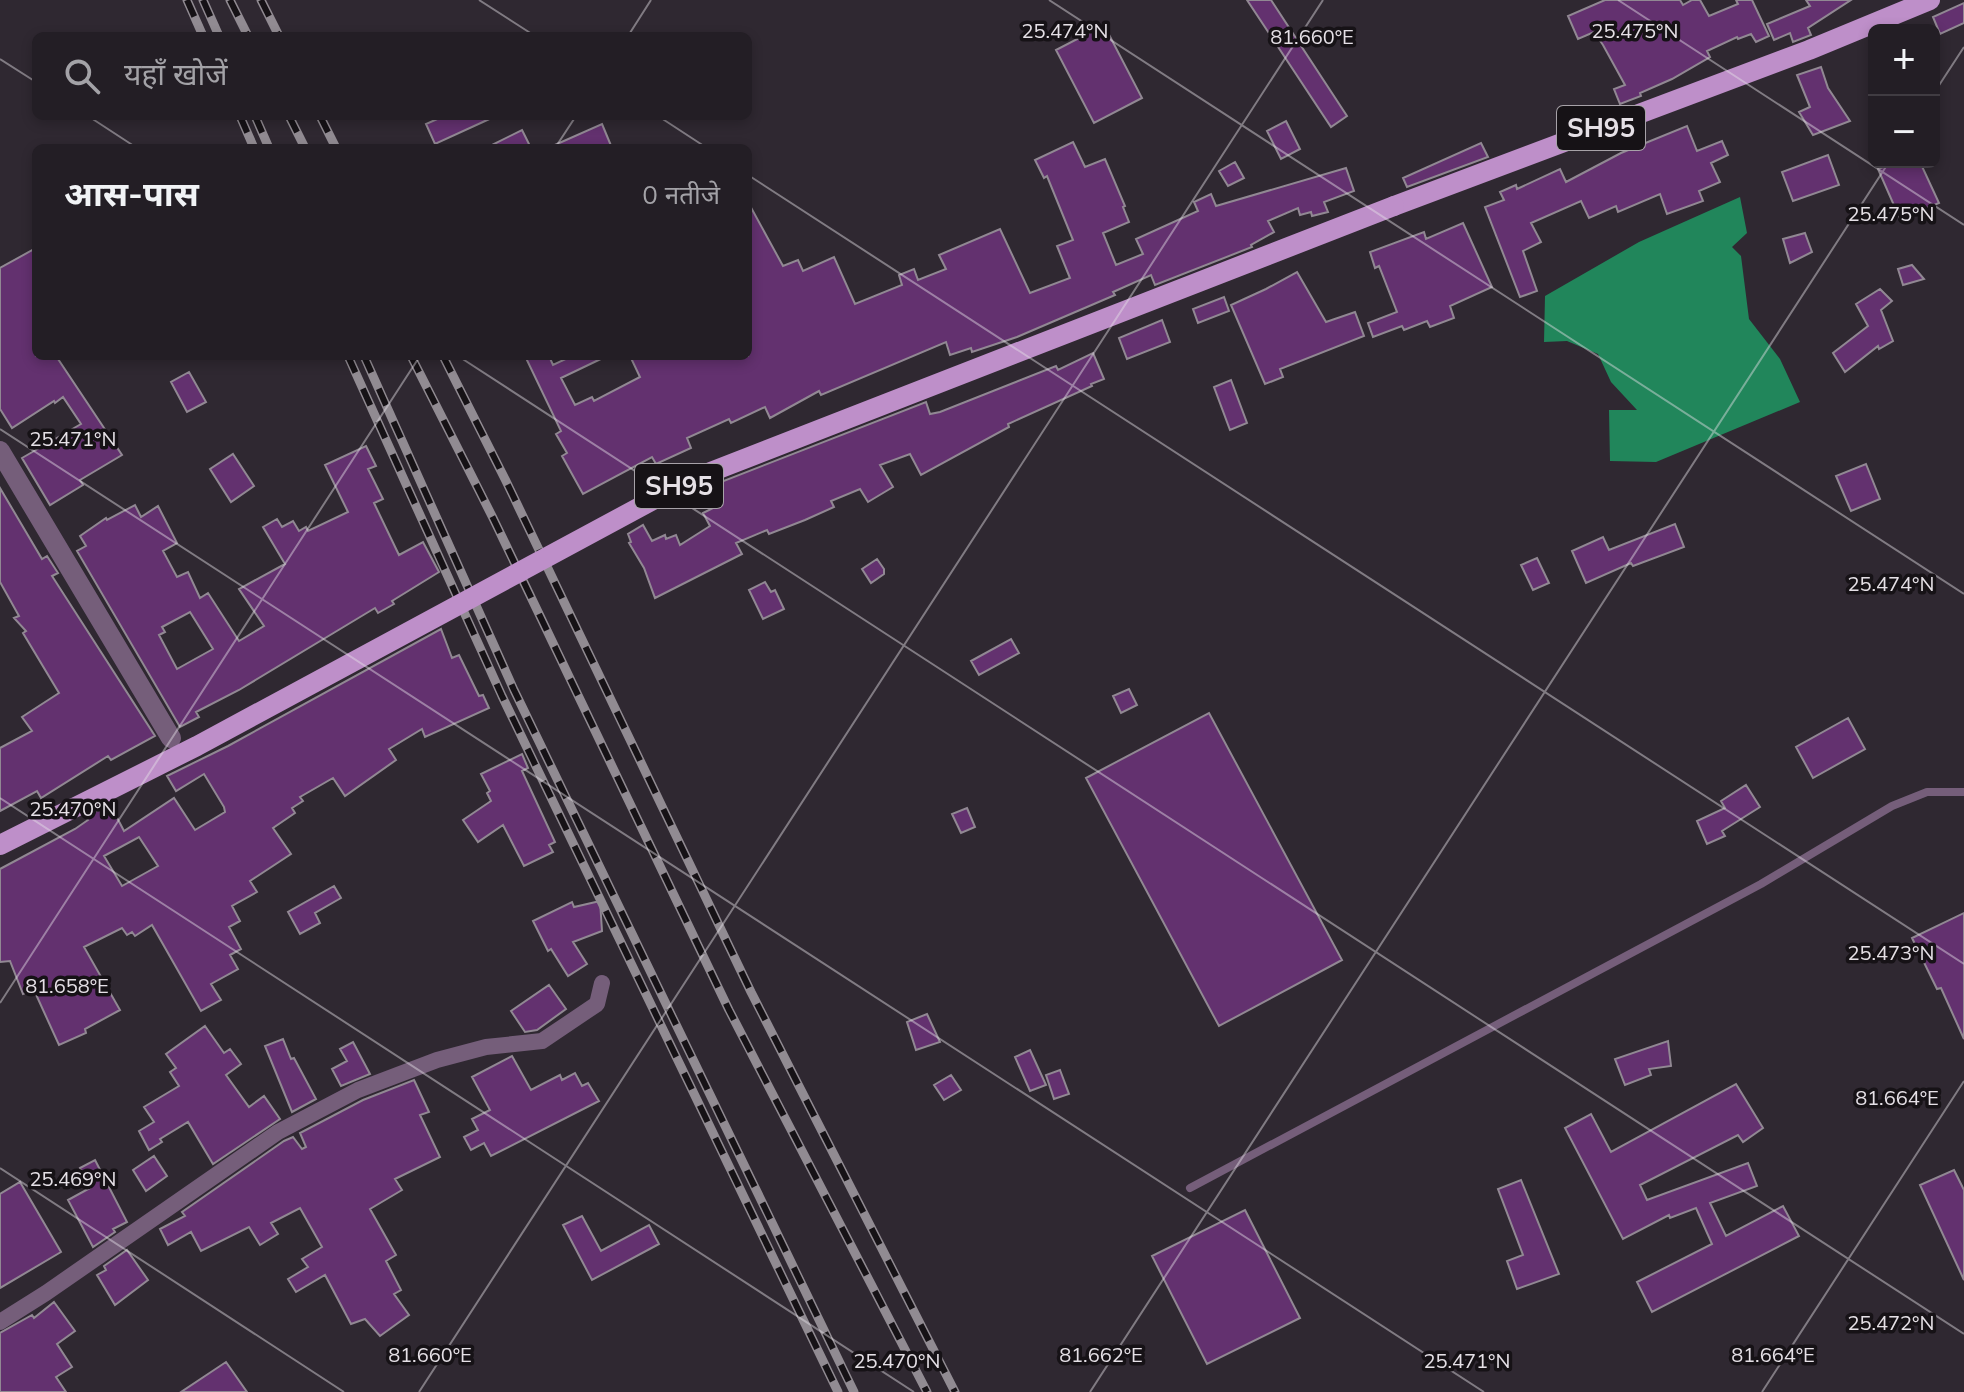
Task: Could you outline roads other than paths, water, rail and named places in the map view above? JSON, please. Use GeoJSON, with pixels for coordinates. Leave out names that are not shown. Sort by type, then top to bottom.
{"type":"FeatureCollection","features":[{"type":"Feature","properties":{"kind":"main road","name":"SH95"},"geometry":{"type":"LineString","coordinates":[[0,845],[197,746],[690,480],[1930,0]]}},
{"type":"Feature","properties":{"kind":"street"},"geometry":{"type":"LineString","coordinates":[[1890,17],[1904,0]]}},
{"type":"Feature","properties":{"kind":"street"},"geometry":{"type":"LineString","coordinates":[[0,451],[171,738]]}},
{"type":"Feature","properties":{"kind":"street"},"geometry":{"type":"LineString","coordinates":[[0,1322],[278,1132],[358,1090],[411,1069],[486,1047],[542,1041],[597,1004],[602,983]]}},
{"type":"Feature","properties":{"kind":"lane"},"geometry":{"type":"LineString","coordinates":[[1190,1188],[1761,884],[1892,806],[1927,792],[1964,792]]}},
{"type":"Feature","properties":{"kind":"railway"},"geometry":{"type":"LineString","coordinates":[[187,0],[201,32]]}},
{"type":"Feature","properties":{"kind":"railway"},"geometry":{"type":"LineString","coordinates":[[203,0],[217,32]]}},
{"type":"Feature","properties":{"kind":"railway"},"geometry":{"type":"LineString","coordinates":[[230,0],[246,32]]}},
{"type":"Feature","properties":{"kind":"railway"},"geometry":{"type":"LineString","coordinates":[[261,0],[277,32]]}},
{"type":"Feature","properties":{"kind":"railway"},"geometry":{"type":"LineString","coordinates":[[242,120],[252,144]]}},
{"type":"Feature","properties":{"kind":"railway"},"geometry":{"type":"LineString","coordinates":[[257,120],[267,144]]}},
{"type":"Feature","properties":{"kind":"railway"},"geometry":{"type":"LineString","coordinates":[[291,120],[303,144]]}},
{"type":"Feature","properties":{"kind":"railway"},"geometry":{"type":"LineString","coordinates":[[322,120],[334,144]]}},
{"type":"Feature","properties":{"kind":"railway"},"geometry":{"type":"LineString","coordinates":[[350,360],[502,696],[838,1392]]}},
{"type":"Feature","properties":{"kind":"railway"},"geometry":{"type":"LineString","coordinates":[[366,360],[514,690],[854,1392]]}},
{"type":"Feature","properties":{"kind":"railway"},"geometry":{"type":"LineString","coordinates":[[413,360],[493,518],[729,1010],[927,1392]]}},
{"type":"Feature","properties":{"kind":"railway"},"geometry":{"type":"LineString","coordinates":[[445,360],[751,992],[955,1392]]}}]}
